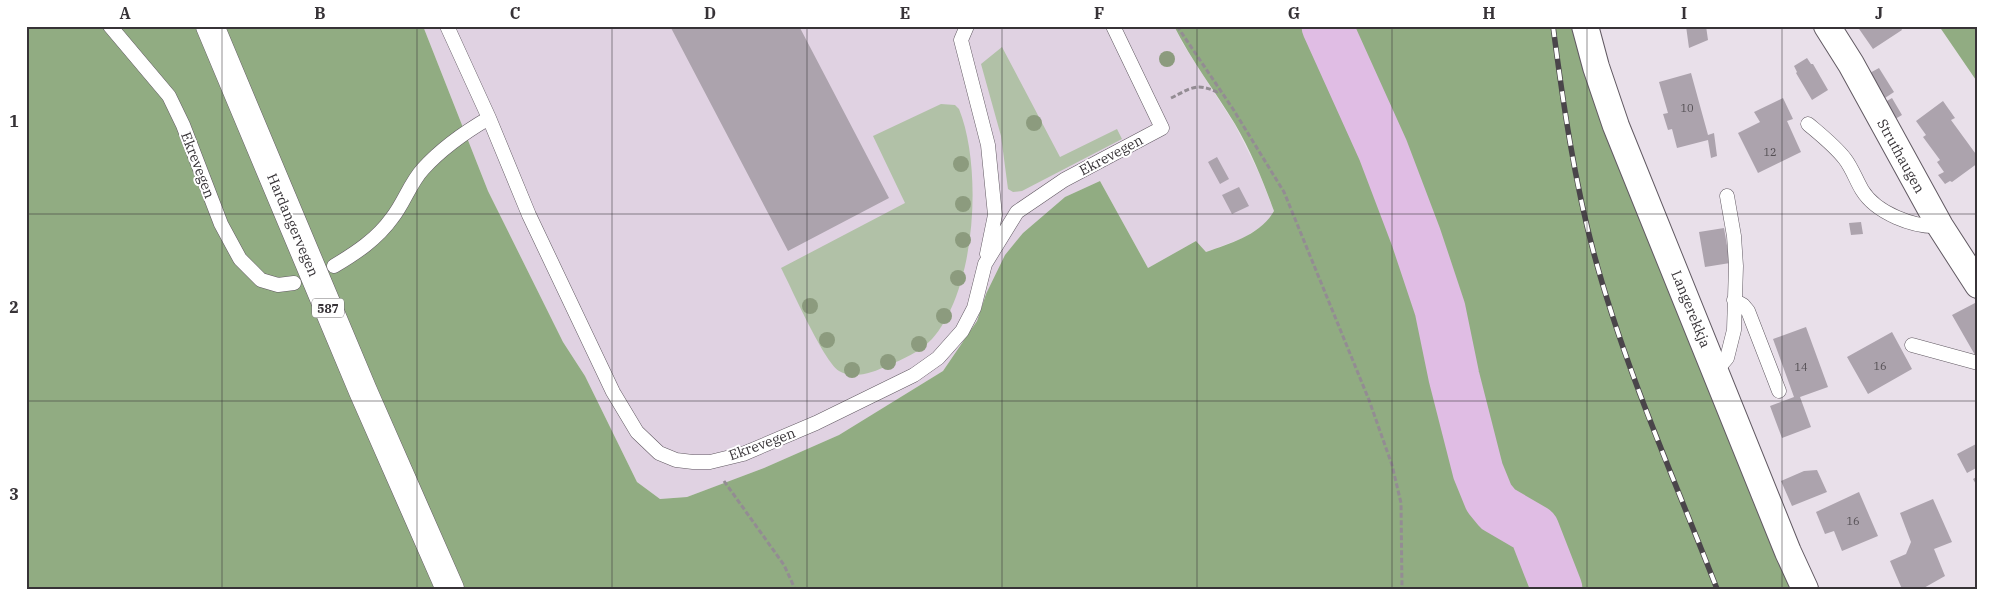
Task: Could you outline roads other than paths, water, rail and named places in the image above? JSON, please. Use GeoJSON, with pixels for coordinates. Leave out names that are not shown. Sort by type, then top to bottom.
{"type":"FeatureCollection","features":[{"type":"Feature","properties":{"kind":"main road","name":"Hardangervegen"},"geometry":{"type":"LineString","coordinates":[[210,26],[363,391],[450,589]]}},
{"type":"Feature","properties":{"kind":"street","name":"Langerekkja"},"geometry":{"type":"LineString","coordinates":[[1584,26],[1616,126],[1788,552],[1805,589]]}},
{"type":"Feature","properties":{"kind":"street","name":"Struthaugen"},"geometry":{"type":"LineString","coordinates":[[1827,26],[1851,64],[1940,226],[1978,286]]}},
{"type":"Feature","properties":{"kind":"lane","name":"Ekrevegen"},"geometry":{"type":"LineString","coordinates":[[110,26],[168,96],[183,125],[221,224],[240,260],[261,280],[278,286],[294,283]]}},
{"type":"Feature","properties":{"kind":"lane","name":"Ekrevegen"},"geometry":{"type":"LineString","coordinates":[[447,26],[489,118],[529,215],[613,392],[637,432],[659,452],[676,460],[693,462],[710,462],[743,454],[816,423],[914,376],[938,358],[962,330],[974,308],[995,215],[988,145],[961,40],[967,26]]}},
{"type":"Feature","properties":{"kind":"lane","name":"Ekrevegen"},"geometry":{"type":"LineString","coordinates":[[985,264],[1017,212],[1064,180],[1162,128],[1112,26]]}},
{"type":"Feature","properties":{"kind":"lane"},"geometry":{"type":"LineString","coordinates":[[334,266],[352,256],[374,239],[392,218],[422,170],[460,135],[489,118]]}},
{"type":"Feature","properties":{"kind":"lane"},"geometry":{"type":"LineString","coordinates":[[1808,124],[1838,151],[1853,172],[1862,190],[1881,209],[1908,222],[1940,226]]}},
{"type":"Feature","properties":{"kind":"lane"},"geometry":{"type":"LineString","coordinates":[[1716,371],[1727,358],[1732,345],[1734,330],[1735,246],[1727,196]]}},
{"type":"Feature","properties":{"kind":"lane"},"geometry":{"type":"LineString","coordinates":[[1734,300],[1744,305],[1748,311],[1779,391]]}},
{"type":"Feature","properties":{"kind":"lane"},"geometry":{"type":"LineString","coordinates":[[1912,346],[1978,364]]}},
{"type":"Feature","properties":{"kind":"waterway"},"geometry":{"type":"LineString","coordinates":[[1327,26],[1383,150],[1416,237],[1440,309],[1454,377],[1478,471],[1489,498],[1498,509],[1534,530],[1557,589]]}},
{"type":"Feature","properties":{"kind":"railway"},"geometry":{"type":"LineString","coordinates":[[1553,26],[1575,169],[1587,226],[1606,297],[1635,381],[1717,589]]}}]}
